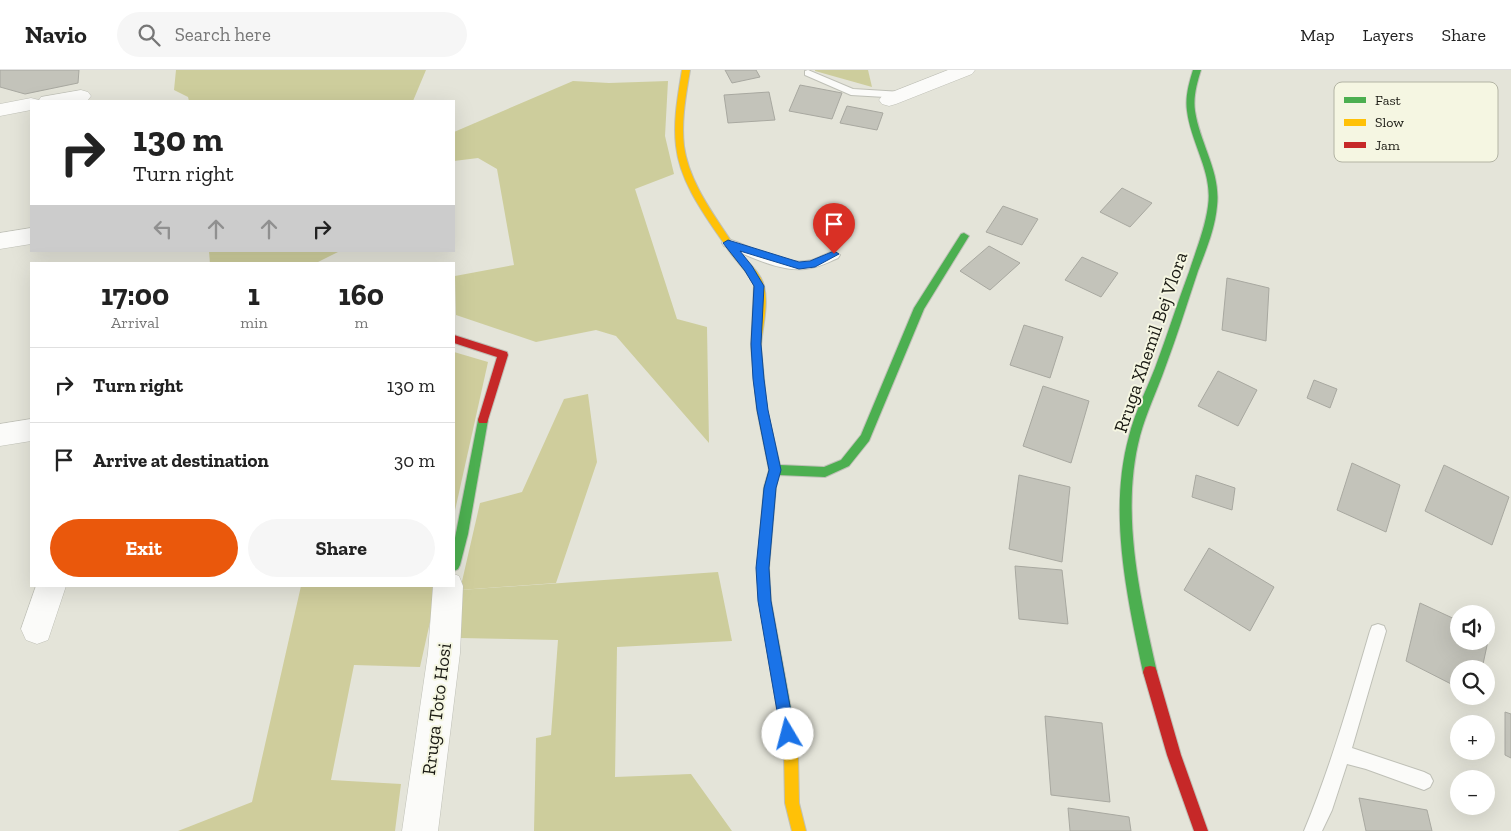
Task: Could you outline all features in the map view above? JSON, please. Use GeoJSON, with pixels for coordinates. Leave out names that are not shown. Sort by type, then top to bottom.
{"type":"FeatureCollection","features":[{"type":"Feature","properties":{"kind":"street"},"geometry":{"type":"LineString","coordinates":[[686,70],[681,100],[680,147],[692,183],[728,243],[748,268],[759,286],[756,344],[759,379],[762,410],[775,470],[770,488],[762,568],[764,601],[786,715],[791,753],[792,802],[799,831]]}},
{"type":"Feature","properties":{"kind":"street"},"geometry":{"type":"LineString","coordinates":[[895,97],[965,70]]}},
{"type":"Feature","properties":{"kind":"street","name":"Rruga Xhemil Bej Vlora"},"geometry":{"type":"LineString","coordinates":[[1197,70],[1190,100],[1190,114],[1195,135],[1213,181],[1214,200],[1186,295],[1134,438],[1127,484],[1128,533],[1133,584],[1146,651],[1176,764],[1201,831]]}},
{"type":"Feature","properties":{"kind":"street"},"geometry":{"type":"LineString","coordinates":[[55,100],[81,96]]}},
{"type":"Feature","properties":{"kind":"street"},"geometry":{"type":"LineString","coordinates":[[0,110],[30,104]]}},
{"type":"Feature","properties":{"kind":"street"},"geometry":{"type":"LineString","coordinates":[[0,241],[30,236]]}},
{"type":"Feature","properties":{"kind":"street"},"geometry":{"type":"LineString","coordinates":[[775,470],[825,472],[845,463],[865,438],[920,308],[964,236]]}},
{"type":"Feature","properties":{"kind":"street"},"geometry":{"type":"LineString","coordinates":[[455,339],[503,355],[485,411],[462,534],[455,561]]}},
{"type":"Feature","properties":{"kind":"street"},"geometry":{"type":"LineString","coordinates":[[0,435],[30,430]]}},
{"type":"Feature","properties":{"kind":"street"},"geometry":{"type":"LineString","coordinates":[[37,628],[51,587]]}},
{"type":"Feature","properties":{"kind":"street","name":"Rruga Toto Hosi"},"geometry":{"type":"LineString","coordinates":[[420,831],[444,653],[448,587]]}},
{"type":"Feature","properties":{"kind":"lane"},"geometry":{"type":"LineString","coordinates":[[808,73],[851,92],[895,97]]}},
{"type":"Feature","properties":{"kind":"lane"},"geometry":{"type":"LineString","coordinates":[[728,243],[799,266],[812,265],[834,254]]}},
{"type":"Feature","properties":{"kind":"lane"},"geometry":{"type":"LineString","coordinates":[[1313,831],[1323,810],[1342,754],[1378,631]]}},
{"type":"Feature","properties":{"kind":"lane"},"geometry":{"type":"LineString","coordinates":[[1342,754],[1366,760],[1424,781]]}},
{"type":"Feature","properties":{"kind":"green space"},"geometry":{"type":"Polygon","coordinates":[[[176,70],[426,70],[413,100],[189,100],[188,97],[174,90],[176,70]]]}},
{"type":"Feature","properties":{"kind":"green space"},"geometry":{"type":"Polygon","coordinates":[[[868,70],[872,87],[815,71],[868,70]]]}},
{"type":"Feature","properties":{"kind":"green space"},"geometry":{"type":"Polygon","coordinates":[[[573,81],[609,83],[668,81],[665,136],[674,174],[635,189],[677,319],[707,327],[709,443],[616,336],[596,330],[536,342],[456,315],[455,276],[514,265],[497,169],[478,158],[455,161],[455,132],[573,81]]]}},
{"type":"Feature","properties":{"kind":"green space"},"geometry":{"type":"Polygon","coordinates":[[[209,252],[338,252],[318,262],[210,262],[209,252]]]}},
{"type":"Feature","properties":{"kind":"green space"},"geometry":{"type":"Polygon","coordinates":[[[718,572],[732,641],[617,647],[615,777],[691,774],[732,831],[534,831],[536,738],[551,735],[558,640],[460,638],[460,590],[718,572]]]}},
{"type":"Feature","properties":{"kind":"shaded area"},"geometry":{"type":"Polygon","coordinates":[[[455,352],[488,362],[455,510],[455,352]]]}},
{"type":"Feature","properties":{"kind":"shaded area"},"geometry":{"type":"Polygon","coordinates":[[[588,394],[597,462],[556,583],[460,590],[480,503],[522,492],[564,399],[588,394]]]}},
{"type":"Feature","properties":{"kind":"shaded area"},"geometry":{"type":"Polygon","coordinates":[[[301,587],[438,587],[420,667],[354,665],[331,780],[401,784],[395,831],[178,831],[252,802],[301,587]]]}},
{"type":"Feature","properties":{"kind":"building"},"geometry":{"type":"Polygon","coordinates":[[[0,70],[79,70],[78,83],[25,94],[0,87],[0,70]]]}},
{"type":"Feature","properties":{"kind":"building"},"geometry":{"type":"Polygon","coordinates":[[[725,70],[756,70],[760,77],[732,83],[725,70]]]}},
{"type":"Feature","properties":{"kind":"building"},"geometry":{"type":"Polygon","coordinates":[[[800,85],[842,93],[832,119],[789,111],[800,85]]]}},
{"type":"Feature","properties":{"kind":"building"},"geometry":{"type":"Polygon","coordinates":[[[769,92],[775,120],[728,123],[724,95],[769,92]]]}},
{"type":"Feature","properties":{"kind":"building"},"geometry":{"type":"Polygon","coordinates":[[[847,106],[883,113],[877,130],[840,123],[847,106]]]}},
{"type":"Feature","properties":{"kind":"building"},"geometry":{"type":"Polygon","coordinates":[[[1122,188],[1152,203],[1130,227],[1100,212],[1122,188]]]}},
{"type":"Feature","properties":{"kind":"building"},"geometry":{"type":"Polygon","coordinates":[[[1003,206],[1038,219],[1022,245],[986,232],[1003,206]]]}},
{"type":"Feature","properties":{"kind":"building"},"geometry":{"type":"Polygon","coordinates":[[[989,246],[1020,263],[990,290],[960,271],[989,246]]]}},
{"type":"Feature","properties":{"kind":"building"},"geometry":{"type":"Polygon","coordinates":[[[1082,257],[1118,273],[1101,297],[1065,280],[1082,257]]]}},
{"type":"Feature","properties":{"kind":"building"},"geometry":{"type":"Polygon","coordinates":[[[1227,278],[1269,288],[1266,341],[1222,330],[1227,278]]]}},
{"type":"Feature","properties":{"kind":"building"},"geometry":{"type":"Polygon","coordinates":[[[1024,325],[1063,337],[1050,378],[1010,365],[1024,325]]]}},
{"type":"Feature","properties":{"kind":"building"},"geometry":{"type":"Polygon","coordinates":[[[1218,371],[1257,390],[1238,426],[1198,406],[1218,371]]]}},
{"type":"Feature","properties":{"kind":"building"},"geometry":{"type":"Polygon","coordinates":[[[1314,380],[1337,389],[1330,408],[1307,398],[1314,380]]]}},
{"type":"Feature","properties":{"kind":"building"},"geometry":{"type":"Polygon","coordinates":[[[1043,386],[1089,401],[1071,463],[1023,446],[1043,386]]]}},
{"type":"Feature","properties":{"kind":"building"},"geometry":{"type":"Polygon","coordinates":[[[1352,463],[1400,485],[1386,532],[1337,510],[1352,463]]]}},
{"type":"Feature","properties":{"kind":"building"},"geometry":{"type":"Polygon","coordinates":[[[1444,465],[1509,497],[1492,545],[1425,511],[1444,465]]]}},
{"type":"Feature","properties":{"kind":"building"},"geometry":{"type":"Polygon","coordinates":[[[1019,475],[1070,487],[1062,562],[1009,549],[1019,475]]]}},
{"type":"Feature","properties":{"kind":"building"},"geometry":{"type":"Polygon","coordinates":[[[1196,475],[1235,488],[1232,510],[1192,497],[1196,475]]]}},
{"type":"Feature","properties":{"kind":"building"},"geometry":{"type":"Polygon","coordinates":[[[1209,548],[1274,587],[1250,631],[1184,590],[1209,548]]]}},
{"type":"Feature","properties":{"kind":"building"},"geometry":{"type":"Polygon","coordinates":[[[1015,566],[1062,570],[1068,624],[1019,619],[1015,566]]]}},
{"type":"Feature","properties":{"kind":"building"},"geometry":{"type":"Polygon","coordinates":[[[1420,603],[1450,617],[1450,650],[1486,650],[1484,660],[1450,660],[1450,683],[1406,661],[1420,603]]]}},
{"type":"Feature","properties":{"kind":"building"},"geometry":{"type":"Polygon","coordinates":[[[1505,712],[1511,714],[1511,758],[1505,755],[1505,712]]]}},
{"type":"Feature","properties":{"kind":"building"},"geometry":{"type":"Polygon","coordinates":[[[1045,716],[1102,723],[1110,802],[1051,795],[1045,716]]]}},
{"type":"Feature","properties":{"kind":"building"},"geometry":{"type":"Polygon","coordinates":[[[1359,798],[1427,810],[1432,831],[1366,831],[1359,798]]]}},
{"type":"Feature","properties":{"kind":"building"},"geometry":{"type":"Polygon","coordinates":[[[1068,808],[1129,817],[1131,831],[1070,831],[1068,808]]]}},
{"type":"Feature","properties":{"kind":"traffic: fast"},"geometry":{"type":"LineString","coordinates":[[1150,672],[1133,586],[1129,554],[1126,492],[1129,463],[1136,429],[1172,335],[1203,246],[1212,213],[1214,193],[1212,180],[1193,123],[1191,111],[1191,95],[1197,70]]}},
{"type":"Feature","properties":{"kind":"traffic: fast"},"geometry":{"type":"LineString","coordinates":[[775,470],[825,472],[845,463],[865,438],[919,308],[964,236]]}},
{"type":"Feature","properties":{"kind":"traffic: fast"},"geometry":{"type":"LineString","coordinates":[[756,347],[762,410],[775,470],[770,487],[763,568],[765,601],[786,720]]}},
{"type":"Feature","properties":{"kind":"traffic: fast"},"geometry":{"type":"LineString","coordinates":[[455,561],[462,534],[483,420]]}},
{"type":"Feature","properties":{"kind":"traffic: slow"},"geometry":{"type":"LineString","coordinates":[[686,70],[680,127],[682,159],[693,186],[708,213],[735,253],[754,275],[759,285],[760,297],[756,347]]}},
{"type":"Feature","properties":{"kind":"traffic: slow"},"geometry":{"type":"LineString","coordinates":[[786,720],[791,753],[792,803],[799,831]]}},
{"type":"Feature","properties":{"kind":"traffic: jam"},"geometry":{"type":"LineString","coordinates":[[455,339],[503,355],[483,420]]}},
{"type":"Feature","properties":{"kind":"traffic: jam"},"geometry":{"type":"LineString","coordinates":[[1150,672],[1174,755],[1201,831]]}},
{"type":"Feature","properties":{"kind":"route"},"geometry":{"type":"LineString","coordinates":[[788,734],[764,601],[762,568],[770,488],[775,470],[768,445],[759,379],[756,344],[759,286],[748,268],[728,243],[799,266],[812,265],[834,254]]}}]}
